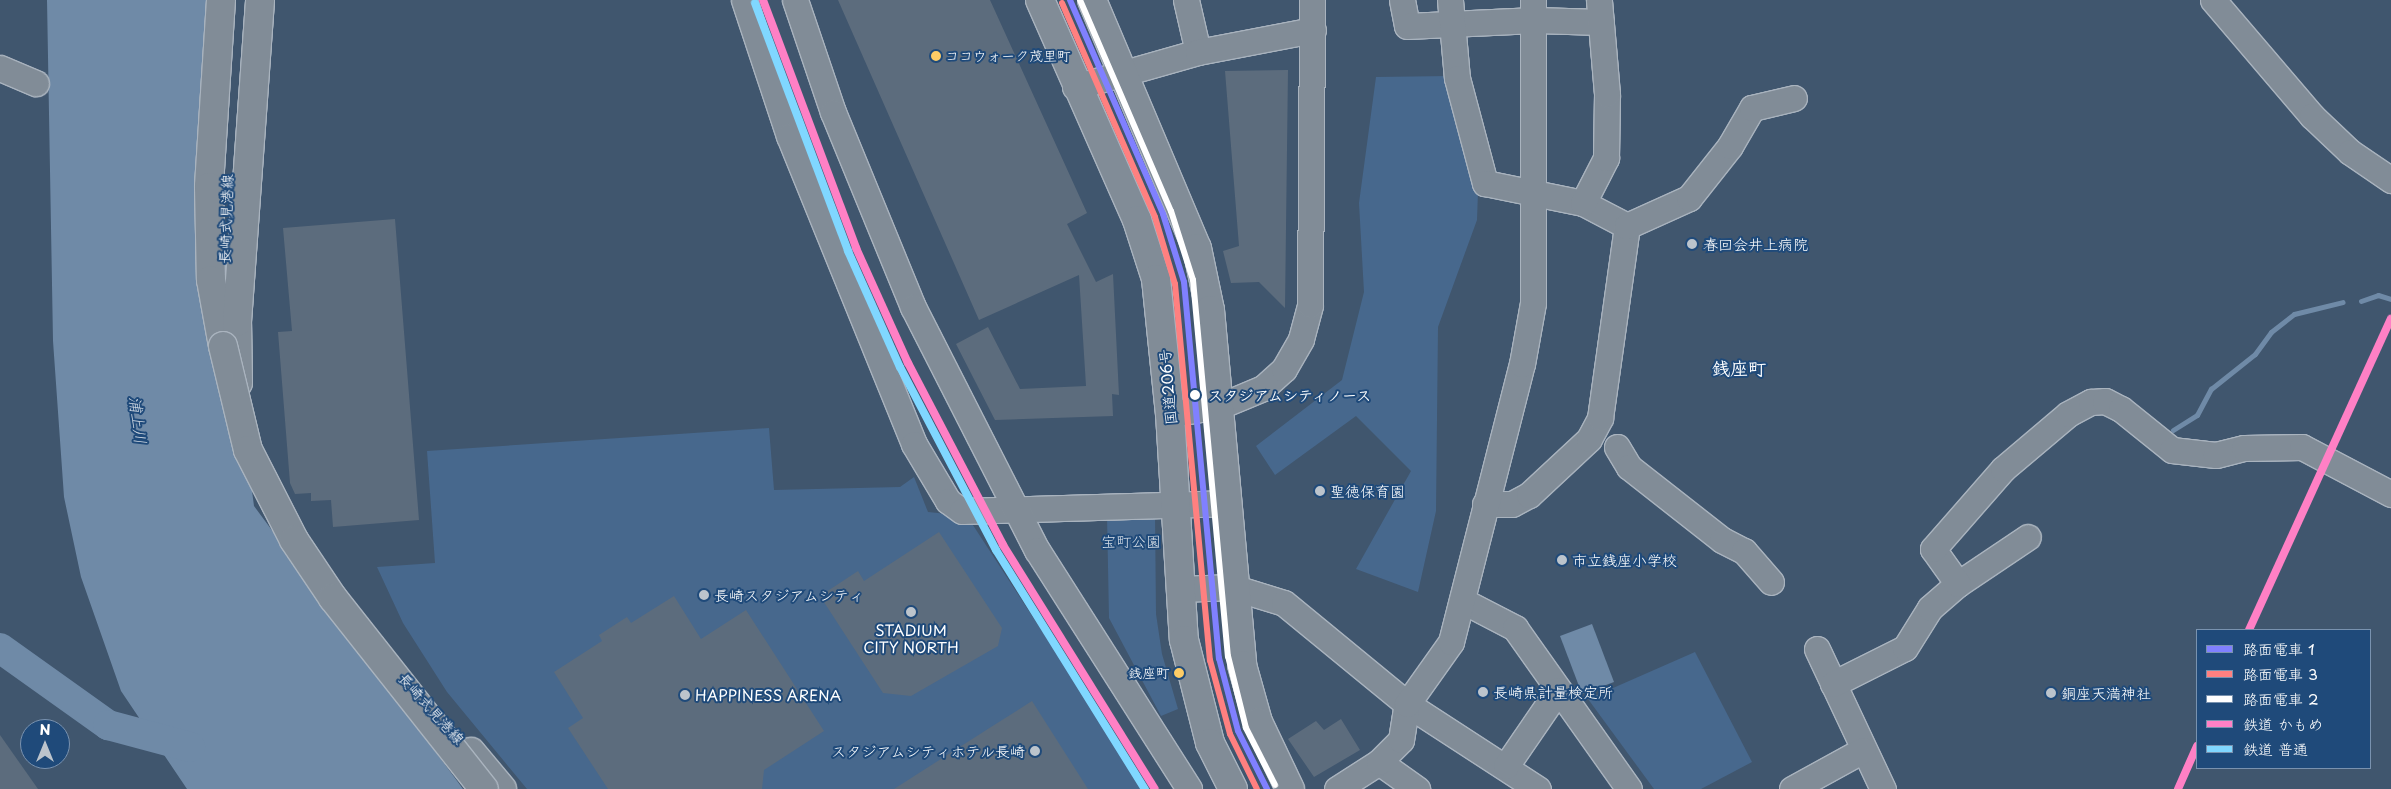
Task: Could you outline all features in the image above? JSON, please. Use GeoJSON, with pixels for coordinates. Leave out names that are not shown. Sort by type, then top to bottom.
{"type":"FeatureCollection","features":[{"type":"Feature","properties":{"kind":"main road"},"geometry":{"type":"LineString","coordinates":[[221,0],[210,187],[211,280],[223,346]]}},
{"type":"Feature","properties":{"kind":"main road","name":"長崎式見港線"},"geometry":{"type":"LineString","coordinates":[[240,0],[227,152],[223,346],[248,450],[294,540],[333,598],[484,789]]}},
{"type":"Feature","properties":{"kind":"main road","name":"長崎式見港線"},"geometry":{"type":"LineString","coordinates":[[260,0],[237,365],[246,446],[258,484],[274,520],[315,582],[502,789]]}},
{"type":"Feature","properties":{"kind":"main road"},"geometry":{"type":"LineString","coordinates":[[250,169],[277,0]]}},
{"type":"Feature","properties":{"kind":"main road","name":"国道206号"},"geometry":{"type":"LineString","coordinates":[[1040,0],[1075,87],[1148,249],[1162,323],[1170,414],[1180,589],[1190,674],[1210,743],[1233,789]]}},
{"type":"Feature","properties":{"kind":"main road"},"geometry":{"type":"LineString","coordinates":[[1092,0],[1125,74],[1197,248],[1210,310],[1220,406],[1224,503],[1242,665],[1258,722],[1290,789]]}},
{"type":"Feature","properties":{"kind":"street"},"geometry":{"type":"LineString","coordinates":[[744,0],[788,136],[914,444],[948,500],[962,511],[1224,503]]}},
{"type":"Feature","properties":{"kind":"street"},"geometry":{"type":"LineString","coordinates":[[795,0],[833,112],[913,307],[1015,509],[1083,626],[1189,789]]}},
{"type":"Feature","properties":{"kind":"street"},"geometry":{"type":"LineString","coordinates":[[1186,0],[1198,52]]}},
{"type":"Feature","properties":{"kind":"street"},"geometry":{"type":"LineString","coordinates":[[1170,414],[1220,406],[1263,388],[1284,370],[1306,320],[1313,30],[1312,0]]}},
{"type":"Feature","properties":{"kind":"street"},"geometry":{"type":"LineString","coordinates":[[1402,0],[1407,26],[1452,11],[1600,11],[1607,94],[1606,158],[1583,202]]}},
{"type":"Feature","properties":{"kind":"street"},"geometry":{"type":"LineString","coordinates":[[2212,0],[2312,116],[2350,152],[2391,180]]}},
{"type":"Feature","properties":{"kind":"street"},"geometry":{"type":"LineString","coordinates":[[1337,789],[1379,762],[1401,740],[1407,704],[1450,642],[1464,601],[1485,504],[1522,364],[1533,303],[1535,191],[1534,10]]}},
{"type":"Feature","properties":{"kind":"street"},"geometry":{"type":"LineString","coordinates":[[1452,11],[1457,78],[1485,183],[1535,191],[1583,202],[1627,226]]}},
{"type":"Feature","properties":{"kind":"street"},"geometry":{"type":"LineString","coordinates":[[1075,87],[1198,52],[1313,30]]}},
{"type":"Feature","properties":{"kind":"street"},"geometry":{"type":"LineString","coordinates":[[0,68],[36,84]]}},
{"type":"Feature","properties":{"kind":"street"},"geometry":{"type":"LineString","coordinates":[[1627,226],[1689,198],[1730,146],[1752,108],[1794,98]]}},
{"type":"Feature","properties":{"kind":"street"},"geometry":{"type":"LineString","coordinates":[[1485,504],[1512,504],[1529,495],[1589,439],[1600,418],[1627,226]]}},
{"type":"Feature","properties":{"kind":"street"},"geometry":{"type":"LineString","coordinates":[[1958,584],[1933,549],[2003,468],[2068,414],[2091,402],[2105,401],[2120,409],[2172,450],[2216,455],[2244,448],[2302,447],[2391,494]]}},
{"type":"Feature","properties":{"kind":"street"},"geometry":{"type":"LineString","coordinates":[[1617,447],[1629,467],[1722,540],[1744,551],[1771,582]]}},
{"type":"Feature","properties":{"kind":"street"},"geometry":{"type":"LineString","coordinates":[[1833,684],[1905,648],[1930,608],[1958,584],[2028,537]]}},
{"type":"Feature","properties":{"kind":"street"},"geometry":{"type":"LineString","coordinates":[[1180,589],[1232,587],[1284,603],[1407,704],[1506,766],[1538,789]]}},
{"type":"Feature","properties":{"kind":"street"},"geometry":{"type":"LineString","coordinates":[[1464,601],[1515,628],[1630,789]]}},
{"type":"Feature","properties":{"kind":"street"},"geometry":{"type":"LineString","coordinates":[[1817,649],[1883,789]]}},
{"type":"Feature","properties":{"kind":"street"},"geometry":{"type":"LineString","coordinates":[[1506,766],[1558,690]]}},
{"type":"Feature","properties":{"kind":"street"},"geometry":{"type":"LineString","coordinates":[[1792,789],[1863,750]]}},
{"type":"Feature","properties":{"kind":"street"},"geometry":{"type":"LineString","coordinates":[[1379,762],[1417,789]]}},
{"type":"Feature","properties":{"kind":"green space"},"geometry":{"type":"Polygon","coordinates":[[[1450,76],[1478,192],[1477,220],[1438,327],[1436,511],[1418,592],[1356,569],[1411,471],[1356,416],[1275,475],[1256,446],[1342,380],[1364,292],[1359,203],[1376,77],[1450,76]]]}},
{"type":"Feature","properties":{"kind":"green space","name":"長崎スタジアムシティ"},"geometry":{"type":"Polygon","coordinates":[[[769,428],[774,490],[900,487],[914,477],[928,512],[967,516],[1145,789],[527,789],[447,692],[403,623],[377,567],[435,563],[427,451],[769,428]]]}},
{"type":"Feature","properties":{"kind":"green space","name":"宝町公園"},"geometry":{"type":"Polygon","coordinates":[[[1155,514],[1156,614],[1162,654],[1178,709],[1161,716],[1109,618],[1107,515],[1155,514]]]}},
{"type":"Feature","properties":{"kind":"green space"},"geometry":{"type":"Polygon","coordinates":[[[1695,652],[1752,762],[1701,789],[1654,789],[1588,699],[1695,652]]]}},
{"type":"Feature","properties":{"kind":"water","name":"浦上川"},"geometry":{"type":"Polygon","coordinates":[[[47,0],[221,0],[218,231],[254,506],[463,789],[187,789],[121,691],[81,577],[64,497],[53,341],[47,0]]]}},
{"type":"Feature","properties":{"kind":"water"},"geometry":{"type":"Polygon","coordinates":[[[1592,624],[1614,682],[1582,694],[1560,636],[1592,624]]]}},
{"type":"Feature","properties":{"kind":"building"},"geometry":{"type":"Polygon","coordinates":[[[838,0],[990,0],[1087,213],[1067,224],[1096,282],[1113,274],[1119,395],[1112,394],[1113,416],[995,420],[956,344],[988,327],[1020,389],[1086,386],[1079,275],[979,320],[838,0]]]}},
{"type":"Feature","properties":{"kind":"building"},"geometry":{"type":"Polygon","coordinates":[[[1288,70],[1285,308],[1259,282],[1231,283],[1223,251],[1239,246],[1225,71],[1288,70]]]}},
{"type":"Feature","properties":{"kind":"building"},"geometry":{"type":"Polygon","coordinates":[[[395,219],[419,520],[333,527],[331,500],[311,501],[311,493],[295,494],[290,483],[278,332],[292,331],[283,228],[395,219]]]}},
{"type":"Feature","properties":{"kind":"building","name":"STADIUM CITY NORTH"},"geometry":{"type":"Polygon","coordinates":[[[939,532],[1002,628],[998,646],[911,696],[883,693],[820,596],[858,571],[864,581],[939,532]]]}},
{"type":"Feature","properties":{"kind":"building","name":"HAPPINESS ARENA"},"geometry":{"type":"Polygon","coordinates":[[[674,596],[701,639],[746,610],[824,731],[764,770],[762,789],[608,789],[568,728],[583,718],[554,672],[602,641],[599,635],[627,617],[631,623],[674,596]]]}},
{"type":"Feature","properties":{"kind":"building"},"geometry":{"type":"Polygon","coordinates":[[[1032,701],[1088,789],[894,789],[991,727],[1032,701]]]}},
{"type":"Feature","properties":{"kind":"building"},"geometry":{"type":"Polygon","coordinates":[[[1341,719],[1360,750],[1314,777],[1288,739],[1316,721],[1324,730],[1341,719]]]}},
{"type":"Feature","properties":{"kind":"building"},"geometry":{"type":"Polygon","coordinates":[[[0,735],[20,763],[20,769],[24,769],[38,789],[0,789],[0,735]]]}},
{"type":"Feature","properties":{"kind":"waterway"},"geometry":{"type":"LineString","coordinates":[[2361,301],[2378,295],[2391,299]]}},
{"type":"Feature","properties":{"kind":"waterway"},"geometry":{"type":"LineString","coordinates":[[2173,430],[2197,415],[2211,389],[2255,354],[2271,332],[2294,314],[2343,302]]}},
{"type":"Feature","properties":{"kind":"waterway"},"geometry":{"type":"LineString","coordinates":[[0,648],[108,725],[190,747]]}},
{"type":"Feature","properties":{"kind":"tram line","name":"1"},"geometry":{"type":"LineString","coordinates":[[1070,0],[1163,214],[1184,282],[1219,658],[1238,731],[1267,789]]}},
{"type":"Feature","properties":{"kind":"tram line","name":"2"},"geometry":{"type":"LineString","coordinates":[[1080,0],[1171,211],[1193,280],[1228,656],[1246,728],[1275,785]]}},
{"type":"Feature","properties":{"kind":"tram line","name":"3"},"geometry":{"type":"LineString","coordinates":[[1062,3],[1155,217],[1175,284],[1210,660],[1230,734],[1257,789]]}},
{"type":"Feature","properties":{"kind":"rail line","name":"かもめ"},"geometry":{"type":"LineString","coordinates":[[763,0],[856,248],[908,363],[1003,545],[1155,789]]}},
{"type":"Feature","properties":{"kind":"rail line","name":"普通"},"geometry":{"type":"LineString","coordinates":[[755,3],[848,251],[900,367],[996,550],[1145,789]]}},
{"type":"Feature","properties":{"kind":"rail line","name":"かもめ"},"geometry":{"type":"LineString","coordinates":[[2249,629],[2391,319]]}},
{"type":"Feature","properties":{"kind":"rail line","name":"かもめ"},"geometry":{"type":"LineString","coordinates":[[2178,789],[2196,748]]}},
{"type":"Feature","properties":{"kind":"place","name":"ココウォーク茂里町"},"geometry":{"type":"Point","coordinates":[936,56]}},
{"type":"Feature","properties":{"kind":"place","name":"春回会井上病院"},"geometry":{"type":"Point","coordinates":[1692,244]}},
{"type":"Feature","properties":{"kind":"place","name":"スタジアムシティノース"},"geometry":{"type":"Point","coordinates":[1195,395]}},
{"type":"Feature","properties":{"kind":"place","name":"聖徳保育園"},"geometry":{"type":"Point","coordinates":[1320,491]}},
{"type":"Feature","properties":{"kind":"place","name":"市立銭座小学校"},"geometry":{"type":"Point","coordinates":[1562,560]}},
{"type":"Feature","properties":{"kind":"place","name":"長崎スタジアムシティ"},"geometry":{"type":"Point","coordinates":[704,595]}},
{"type":"Feature","properties":{"kind":"place","name":"STADIUM CITY NORTH"},"geometry":{"type":"Point","coordinates":[911,612]}},
{"type":"Feature","properties":{"kind":"place","name":"銭座町"},"geometry":{"type":"Point","coordinates":[1179,673]}},
{"type":"Feature","properties":{"kind":"place","name":"長崎県計量検定所"},"geometry":{"type":"Point","coordinates":[1483,692]}},
{"type":"Feature","properties":{"kind":"place","name":"銅座天満神社"},"geometry":{"type":"Point","coordinates":[2051,693]}},
{"type":"Feature","properties":{"kind":"place","name":"HAPPINESS ARENA"},"geometry":{"type":"Point","coordinates":[685,695]}},
{"type":"Feature","properties":{"kind":"place","name":"スタジアムシティホテル長崎"},"geometry":{"type":"Point","coordinates":[1035,751]}},
{"type":"Feature","properties":{"kind":"district","name":"銭座町"},"geometry":{"type":"Point","coordinates":[1739,368]}}]}
